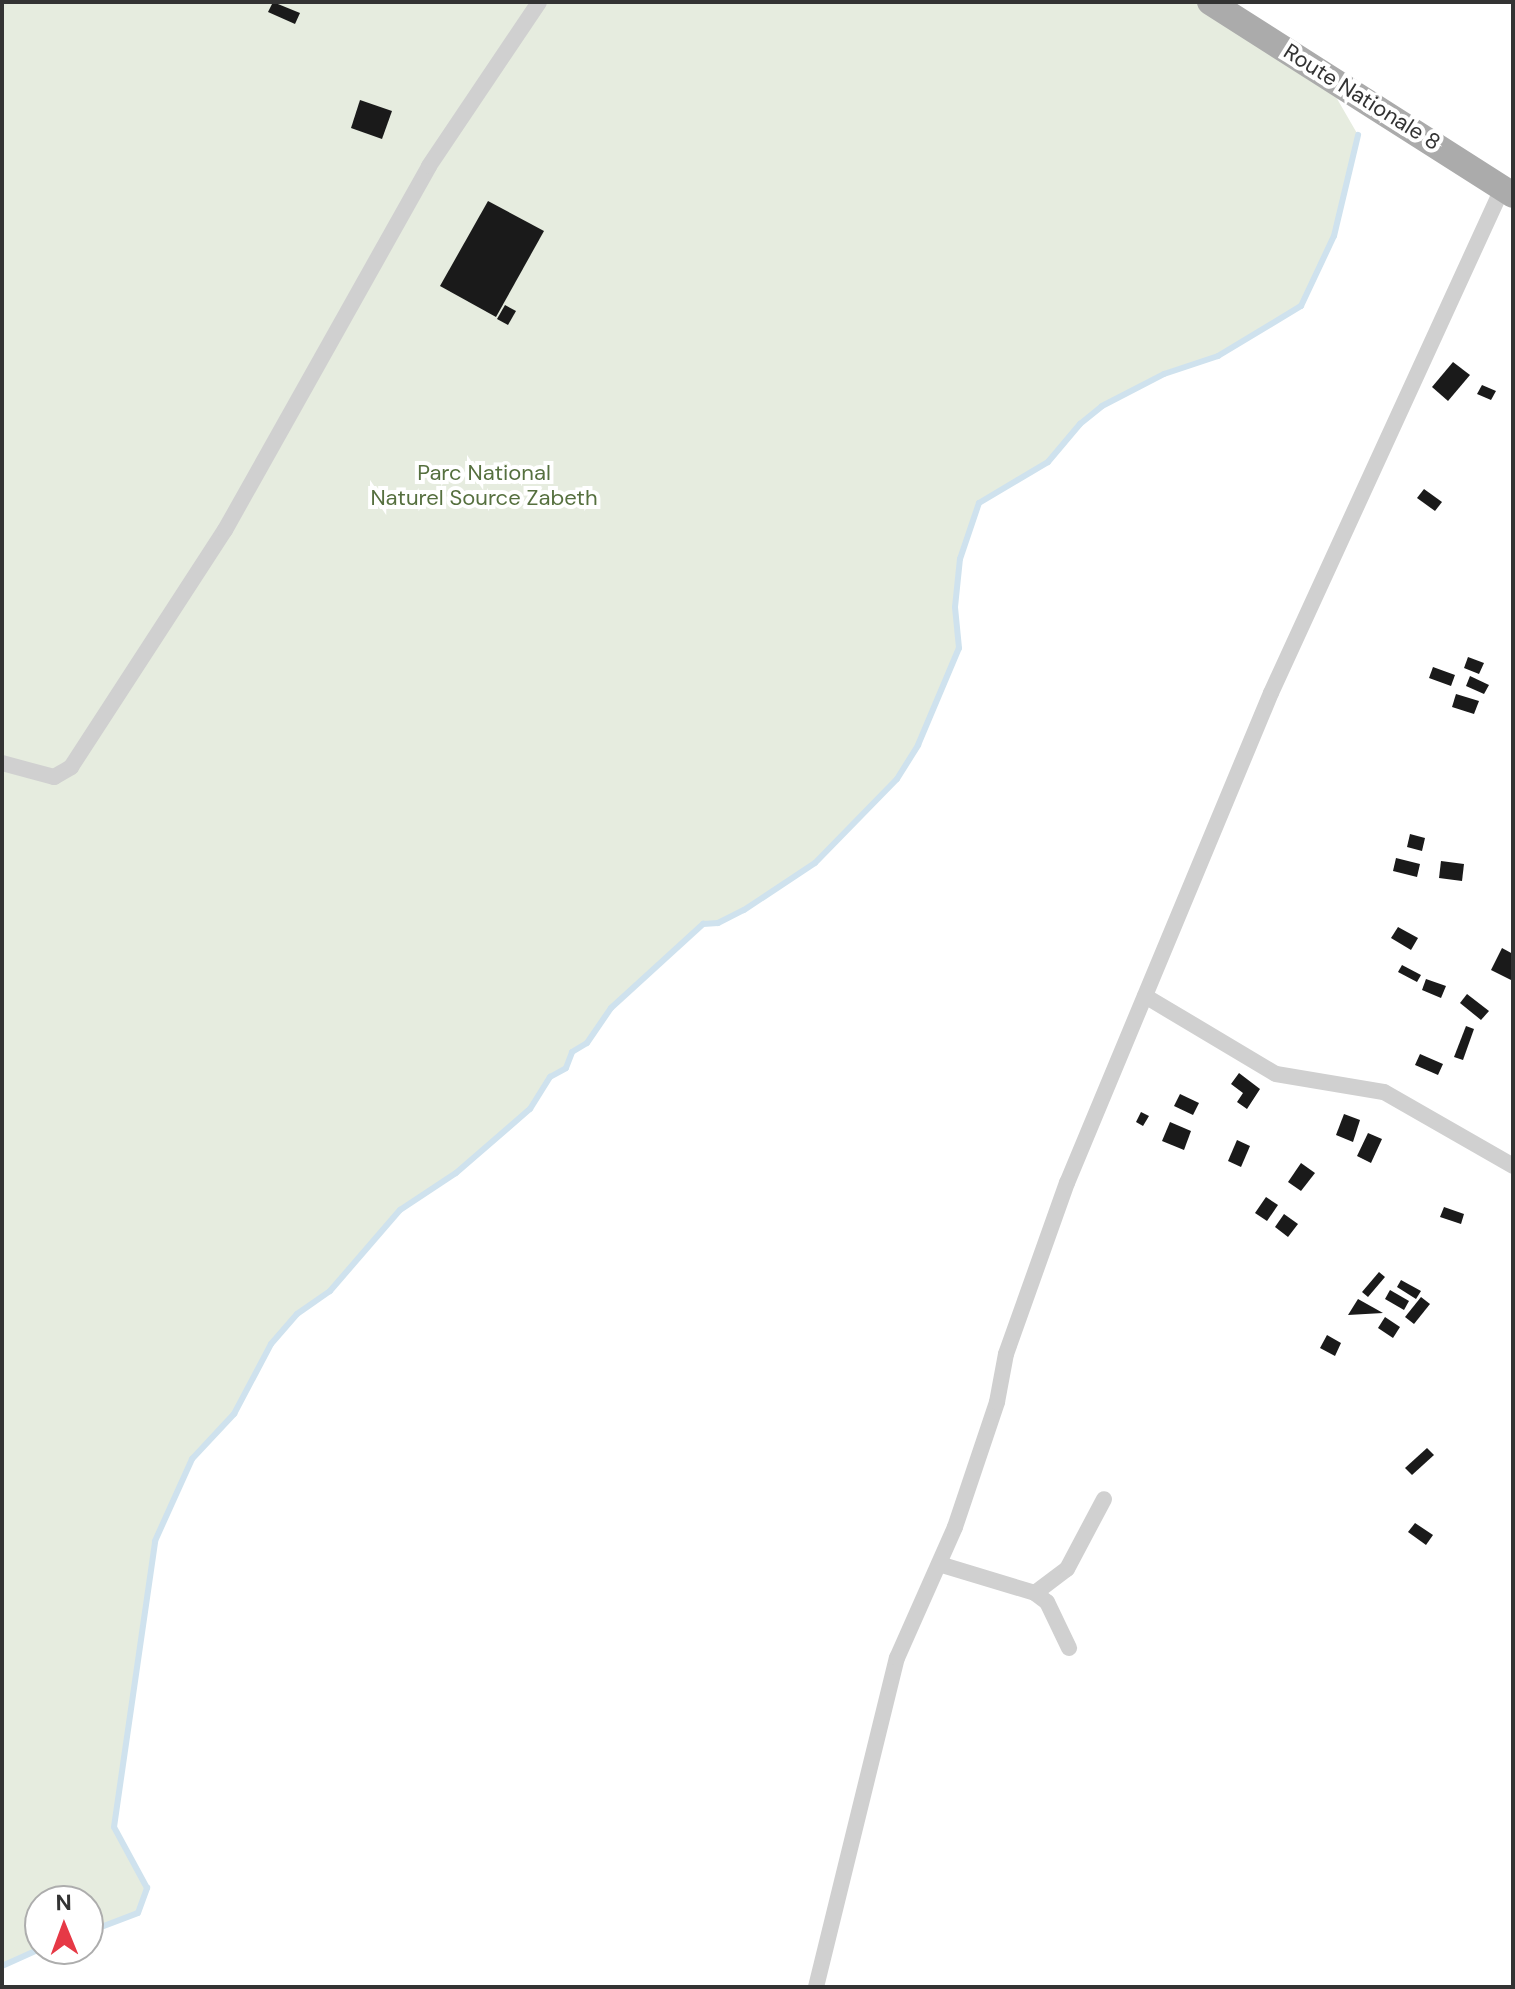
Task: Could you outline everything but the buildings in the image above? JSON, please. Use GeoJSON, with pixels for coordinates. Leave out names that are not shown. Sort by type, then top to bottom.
{"type":"FeatureCollection","features":[{"type":"Feature","properties":{"kind":"main road","name":"Route Nationale 8"},"geometry":{"type":"LineString","coordinates":[[1210,2],[1408,125],[1508,192]]}},
{"type":"Feature","properties":{"kind":"street"},"geometry":{"type":"LineString","coordinates":[[2,763],[54,777],[71,767],[225,530],[429,166],[539,2]]}},
{"type":"Feature","properties":{"kind":"street"},"geometry":{"type":"LineString","coordinates":[[799,1987],[817,1985],[897,1658],[939,1564],[1062,1197],[1271,693],[1508,192]]}},
{"type":"Feature","properties":{"kind":"street"},"geometry":{"type":"LineString","coordinates":[[1145,996],[1276,1074],[1384,1092],[1513,1166]]}},
{"type":"Feature","properties":{"kind":"street"},"geometry":{"type":"LineString","coordinates":[[1035,1593],[1067,1569],[1104,1499]]}},
{"type":"Feature","properties":{"kind":"street"},"geometry":{"type":"LineString","coordinates":[[939,1564],[1035,1593],[1047,1602],[1069,1648]]}},
{"type":"Feature","properties":{"kind":"green space","name":"Parc National Naturel Source Zabeth"},"geometry":{"type":"Polygon","coordinates":[[[2,2],[1210,2],[1321,71],[1358,135],[1334,236],[1301,306],[1218,356],[1164,374],[1102,406],[1080,424],[1048,462],[979,503],[960,559],[955,607],[959,648],[918,745],[897,779],[815,863],[744,910],[718,923],[703,924],[611,1008],[587,1043],[572,1052],[566,1068],[550,1077],[530,1109],[456,1173],[400,1210],[330,1291],[283,1328],[234,1414],[192,1459],[155,1542],[114,1827],[147,1888],[138,1913],[104,1926],[104,1885],[24,1885],[24,1956],[2,1966],[2,2]]]}},
{"type":"Feature","properties":{"kind":"waterway"},"geometry":{"type":"LineString","coordinates":[[104,1926],[138,1913],[147,1888],[114,1827],[155,1541],[192,1459],[234,1414],[271,1344],[297,1314],[330,1291],[400,1210],[456,1173],[530,1109],[550,1077],[566,1068],[572,1052],[587,1043],[611,1008],[703,924],[718,923],[744,910],[815,863],[897,779],[918,745],[959,648],[955,607],[960,559],[979,503],[1048,462],[1080,424],[1102,406],[1164,374],[1218,356],[1301,306],[1334,236],[1358,135]]}},
{"type":"Feature","properties":{"kind":"waterway"},"geometry":{"type":"LineString","coordinates":[[2,1966],[24,1956]]}}]}
